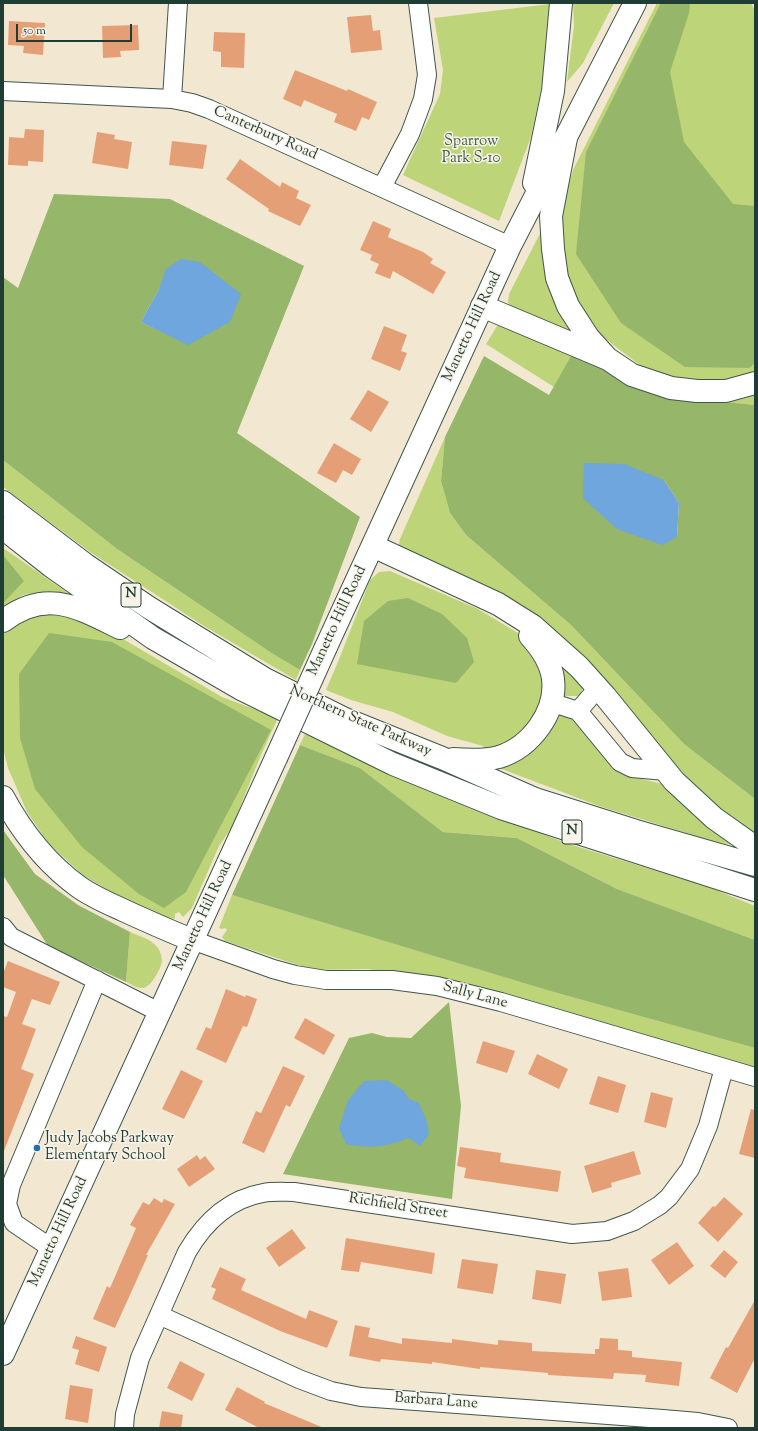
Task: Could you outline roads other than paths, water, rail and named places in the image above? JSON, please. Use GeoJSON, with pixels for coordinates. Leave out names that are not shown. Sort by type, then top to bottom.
{"type":"FeatureCollection","features":[{"type":"Feature","properties":{"kind":"main road"},"geometry":{"type":"LineString","coordinates":[[528,212],[553,91],[561,3]]}},
{"type":"Feature","properties":{"kind":"main road","name":"Manetto Hill Road"},"geometry":{"type":"LineString","coordinates":[[3,1354],[9,1324],[51,1248],[510,246],[634,3]]}},
{"type":"Feature","properties":{"kind":"main road"},"geometry":{"type":"LineString","coordinates":[[566,138],[552,216],[553,249],[557,278],[568,306],[588,337],[608,360]]}},
{"type":"Feature","properties":{"kind":"main road"},"geometry":{"type":"LineString","coordinates":[[482,306],[608,360],[632,375],[671,388],[696,391],[726,391],[755,383]]}},
{"type":"Feature","properties":{"kind":"main road","name":"Northern State Parkway"},"geometry":{"type":"LineString","coordinates":[[3,502],[98,574],[148,607],[265,679],[345,719],[442,758],[535,799],[636,831],[755,865]]}},
{"type":"Feature","properties":{"kind":"main road","name":"Northern State Parkway"},"geometry":{"type":"LineString","coordinates":[[3,528],[51,566],[153,638],[243,690],[393,764],[501,808],[755,890]]}},
{"type":"Feature","properties":{"kind":"main road"},"geometry":{"type":"LineString","coordinates":[[371,550],[498,604],[533,626],[579,667],[674,781],[714,818],[755,847]]}},
{"type":"Feature","properties":{"kind":"main road"},"geometry":{"type":"LineString","coordinates":[[371,550],[493,610],[526,631],[541,647],[549,664],[553,679],[550,702],[545,719],[530,739],[514,750],[499,757],[467,760],[442,758]]}},
{"type":"Feature","properties":{"kind":"main road"},"geometry":{"type":"LineString","coordinates":[[3,621],[26,607],[58,603],[85,611],[128,631],[153,638]]}},
{"type":"Feature","properties":{"kind":"main road"},"geometry":{"type":"LineString","coordinates":[[3,797],[13,815],[34,845],[58,870],[80,888],[111,904],[192,940]]}},
{"type":"Feature","properties":{"kind":"street"},"geometry":{"type":"LineString","coordinates":[[172,100],[178,3]]}},
{"type":"Feature","properties":{"kind":"street"},"geometry":{"type":"LineString","coordinates":[[382,187],[410,134],[423,99],[427,75],[418,3]]}},
{"type":"Feature","properties":{"kind":"street","name":"Canterbury Road"},"geometry":{"type":"LineString","coordinates":[[3,91],[172,100],[192,103],[209,109],[510,246]]}},
{"type":"Feature","properties":{"kind":"street"},"geometry":{"type":"LineString","coordinates":[[578,712],[598,688]]}},
{"type":"Feature","properties":{"kind":"street"},"geometry":{"type":"LineString","coordinates":[[550,702],[578,712],[620,762],[632,768],[666,771]]}},
{"type":"Feature","properties":{"kind":"street"},"geometry":{"type":"LineString","coordinates":[[3,929],[11,937],[160,1012]]}},
{"type":"Feature","properties":{"kind":"street","name":"Sally Lane"},"geometry":{"type":"LineString","coordinates":[[192,940],[272,969],[295,975],[326,980],[392,980],[437,986],[501,1002],[755,1078]]}},
{"type":"Feature","properties":{"kind":"street"},"geometry":{"type":"LineString","coordinates":[[51,1248],[8,1227],[7,1204],[11,1186],[97,980]]}},
{"type":"Feature","properties":{"kind":"street","name":"Richfield Street"},"geometry":{"type":"LineString","coordinates":[[124,1428],[125,1414],[140,1358],[187,1252],[210,1220],[228,1207],[244,1199],[263,1193],[294,1192],[572,1234],[606,1231],[634,1222],[660,1205],[669,1197],[690,1168],[708,1126],[724,1068]]}},
{"type":"Feature","properties":{"kind":"street","name":"Barbara Lane"},"geometry":{"type":"LineString","coordinates":[[159,1315],[298,1379],[331,1391],[361,1396],[698,1422],[728,1428]]}},
{"type":"Feature","properties":{"kind":"water"},"geometry":{"type":"Polygon","coordinates":[[[181,259],[200,262],[241,294],[230,322],[188,345],[141,322],[159,289],[166,269],[181,259]]]}},
{"type":"Feature","properties":{"kind":"water"},"geometry":{"type":"Polygon","coordinates":[[[584,463],[624,464],[664,480],[679,503],[677,537],[662,545],[617,529],[583,498],[584,463]]]}},
{"type":"Feature","properties":{"kind":"water"},"geometry":{"type":"Polygon","coordinates":[[[387,1080],[404,1091],[409,1099],[419,1103],[427,1122],[429,1134],[420,1146],[409,1138],[371,1147],[346,1144],[339,1128],[348,1100],[364,1081],[387,1080]]]}},
{"type":"Feature","properties":{"kind":"place","name":"Judy Jacobs Parkway Elementary School"},"geometry":{"type":"Point","coordinates":[37,1148]}},
{"type":"Feature","properties":{"kind":"park label","name":"Sparrow Park S-10"},"geometry":{"type":"Point","coordinates":[471,150]}}]}
